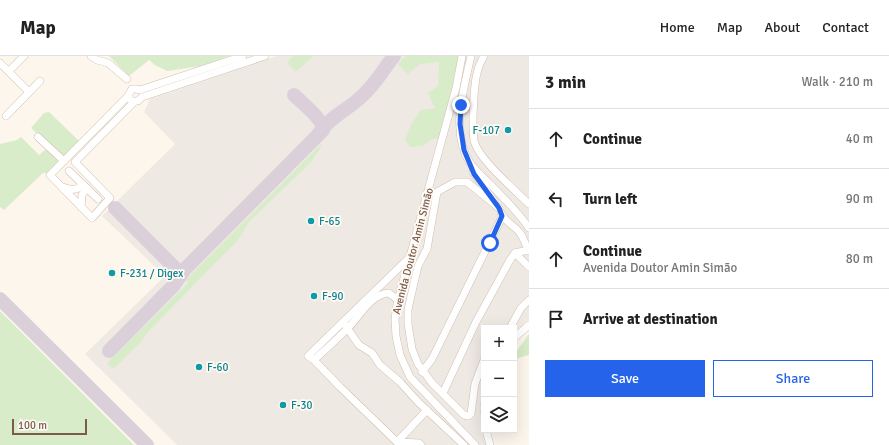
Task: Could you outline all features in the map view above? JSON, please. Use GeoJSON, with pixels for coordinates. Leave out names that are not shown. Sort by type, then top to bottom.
{"type":"FeatureCollection","features":[{"type":"Feature","properties":{"kind":"street"},"geometry":{"type":"LineString","coordinates":[[9,71],[24,56]]}},
{"type":"Feature","properties":{"kind":"street"},"geometry":{"type":"LineString","coordinates":[[91,56],[97,60],[108,63],[127,79]]}},
{"type":"Feature","properties":{"kind":"street"},"geometry":{"type":"LineString","coordinates":[[141,94],[136,89],[132,89],[128,96],[50,175],[92,218],[110,198],[75,162],[134,102],[138,102],[141,94],[243,56]]}},
{"type":"Feature","properties":{"kind":"street"},"geometry":{"type":"LineString","coordinates":[[141,94],[265,56]]}},
{"type":"Feature","properties":{"kind":"street","name":"Avenida Doutor Amin Simão"},"geometry":{"type":"LineString","coordinates":[[462,56],[456,88],[398,300],[395,320],[396,336],[400,355],[410,377],[430,400],[475,445]]}},
{"type":"Feature","properties":{"kind":"street"},"geometry":{"type":"LineString","coordinates":[[471,56],[461,105],[460,124],[464,150],[470,162],[529,228]]}},
{"type":"Feature","properties":{"kind":"street"},"geometry":{"type":"LineString","coordinates":[[484,56],[480,62],[476,74],[473,109],[474,141],[482,156],[529,204]]}},
{"type":"Feature","properties":{"kind":"street"},"geometry":{"type":"LineString","coordinates":[[0,63],[29,92]]}},
{"type":"Feature","properties":{"kind":"street"},"geometry":{"type":"LineString","coordinates":[[6,116],[40,81]]}},
{"type":"Feature","properties":{"kind":"street"},"geometry":{"type":"LineString","coordinates":[[128,96],[130,100],[134,102]]}},
{"type":"Feature","properties":{"kind":"street"},"geometry":{"type":"LineString","coordinates":[[38,137],[64,161]]}},
{"type":"Feature","properties":{"kind":"street"},"geometry":{"type":"LineString","coordinates":[[443,393],[476,322],[515,253],[528,250],[520,233],[502,216],[499,208],[474,174],[469,164],[470,162]]}},
{"type":"Feature","properties":{"kind":"street"},"geometry":{"type":"LineString","coordinates":[[69,171],[98,199]]}},
{"type":"Feature","properties":{"kind":"street"},"geometry":{"type":"LineString","coordinates":[[484,361],[475,384],[471,414],[468,416],[464,415],[422,372],[412,349],[408,324],[408,310],[418,266],[427,249],[437,192],[455,182],[467,182],[499,208]]}},
{"type":"Feature","properties":{"kind":"street"},"geometry":{"type":"LineString","coordinates":[[61,186],[75,190],[85,187]]}},
{"type":"Feature","properties":{"kind":"street"},"geometry":{"type":"LineString","coordinates":[[81,207],[82,195],[85,187]]}},
{"type":"Feature","properties":{"kind":"street"},"geometry":{"type":"LineString","coordinates":[[422,372],[432,359],[502,216]]}},
{"type":"Feature","properties":{"kind":"street"},"geometry":{"type":"LineString","coordinates":[[515,253],[529,267]]}},
{"type":"Feature","properties":{"kind":"street"},"geometry":{"type":"LineString","coordinates":[[411,256],[308,356],[314,360],[397,442],[419,443],[421,445]]}},
{"type":"Feature","properties":{"kind":"street"},"geometry":{"type":"LineString","coordinates":[[387,278],[390,293],[398,300]]}},
{"type":"Feature","properties":{"kind":"street"},"geometry":{"type":"LineString","coordinates":[[314,360],[347,329],[364,309],[378,296],[390,293]]}},
{"type":"Feature","properties":{"kind":"street"},"geometry":{"type":"LineString","coordinates":[[512,325],[521,308],[529,300]]}},
{"type":"Feature","properties":{"kind":"street"},"geometry":{"type":"LineString","coordinates":[[343,322],[359,345],[372,353],[380,365],[400,382],[464,445]]}},
{"type":"Feature","properties":{"kind":"street"},"geometry":{"type":"LineString","coordinates":[[517,335],[529,325]]}},
{"type":"Feature","properties":{"kind":"street"},"geometry":{"type":"LineString","coordinates":[[397,442],[427,410]]}},
{"type":"Feature","properties":{"kind":"street"},"geometry":{"type":"LineString","coordinates":[[487,433],[490,445]]}},
{"type":"Feature","properties":{"kind":"shaded area"},"geometry":{"type":"Polygon","coordinates":[[[277,56],[529,56],[529,319],[517,330],[517,325],[481,325],[481,433],[483,433],[487,445],[177,445],[85,354],[165,276],[102,216],[175,144],[144,112],[150,99],[277,56]]]}},
{"type":"Feature","properties":{"kind":"green space"},"geometry":{"type":"Polygon","coordinates":[[[109,56],[229,56],[201,66],[167,71],[149,60],[129,76],[109,56]]]}},
{"type":"Feature","properties":{"kind":"green space"},"geometry":{"type":"Polygon","coordinates":[[[293,56],[313,56],[296,72],[288,64],[289,60],[293,56]]]}},
{"type":"Feature","properties":{"kind":"green space"},"geometry":{"type":"Polygon","coordinates":[[[406,56],[461,56],[459,65],[456,67],[453,80],[455,82],[439,138],[432,139],[423,146],[410,147],[405,139],[412,123],[421,110],[435,108],[428,93],[438,86],[439,62],[420,64],[408,74],[398,64],[406,56]]]}},
{"type":"Feature","properties":{"kind":"green space"},"geometry":{"type":"Polygon","coordinates":[[[49,112],[80,142],[64,159],[31,128],[44,113],[49,112]]]}},
{"type":"Feature","properties":{"kind":"green space"},"geometry":{"type":"Polygon","coordinates":[[[21,137],[39,155],[46,149],[59,162],[50,173],[43,173],[4,210],[0,207],[0,144],[17,140],[21,137]]]}},
{"type":"Feature","properties":{"kind":"green space"},"geometry":{"type":"Polygon","coordinates":[[[321,144],[322,145],[312,161],[249,222],[238,240],[147,333],[142,341],[115,368],[112,369],[107,363],[188,283],[186,280],[321,144]]]}},
{"type":"Feature","properties":{"kind":"green space"},"geometry":{"type":"Polygon","coordinates":[[[0,311],[134,445],[0,445],[0,311]]]}},
{"type":"Feature","properties":{"kind":"green space"},"geometry":{"type":"Polygon","coordinates":[[[529,334],[529,355],[517,358],[517,351],[529,334]]]}},
{"type":"Feature","properties":{"kind":"taxiway"},"geometry":{"type":"LineString","coordinates":[[319,133],[329,122],[366,92],[394,56]]}},
{"type":"Feature","properties":{"kind":"taxiway"},"geometry":{"type":"LineString","coordinates":[[109,351],[174,285],[185,269],[323,130],[320,121],[316,116],[294,95]]}},
{"type":"Feature","properties":{"kind":"taxiway"},"geometry":{"type":"LineString","coordinates":[[115,208],[175,268],[177,274],[175,282]]}},
{"type":"Feature","properties":{"kind":"taxiway"},"geometry":{"type":"LineString","coordinates":[[0,299],[147,445]]}},
{"type":"Feature","properties":{"kind":"place","name":"F-107"},"geometry":{"type":"Point","coordinates":[508,130]}},
{"type":"Feature","properties":{"kind":"place","name":"F-65"},"geometry":{"type":"Point","coordinates":[311,221]}},
{"type":"Feature","properties":{"kind":"place","name":"F-231 / Digex"},"geometry":{"type":"Point","coordinates":[112,273]}},
{"type":"Feature","properties":{"kind":"place","name":"F-90"},"geometry":{"type":"Point","coordinates":[314,296]}},
{"type":"Feature","properties":{"kind":"place","name":"F-60"},"geometry":{"type":"Point","coordinates":[199,367]}},
{"type":"Feature","properties":{"kind":"place","name":"F-30"},"geometry":{"type":"Point","coordinates":[283,405]}},
{"type":"Feature","properties":{"kind":"route"},"geometry":{"type":"LineString","coordinates":[[461,105],[460,124],[464,150],[470,162],[469,164],[474,174],[499,208],[502,216],[490,243]]}}]}
